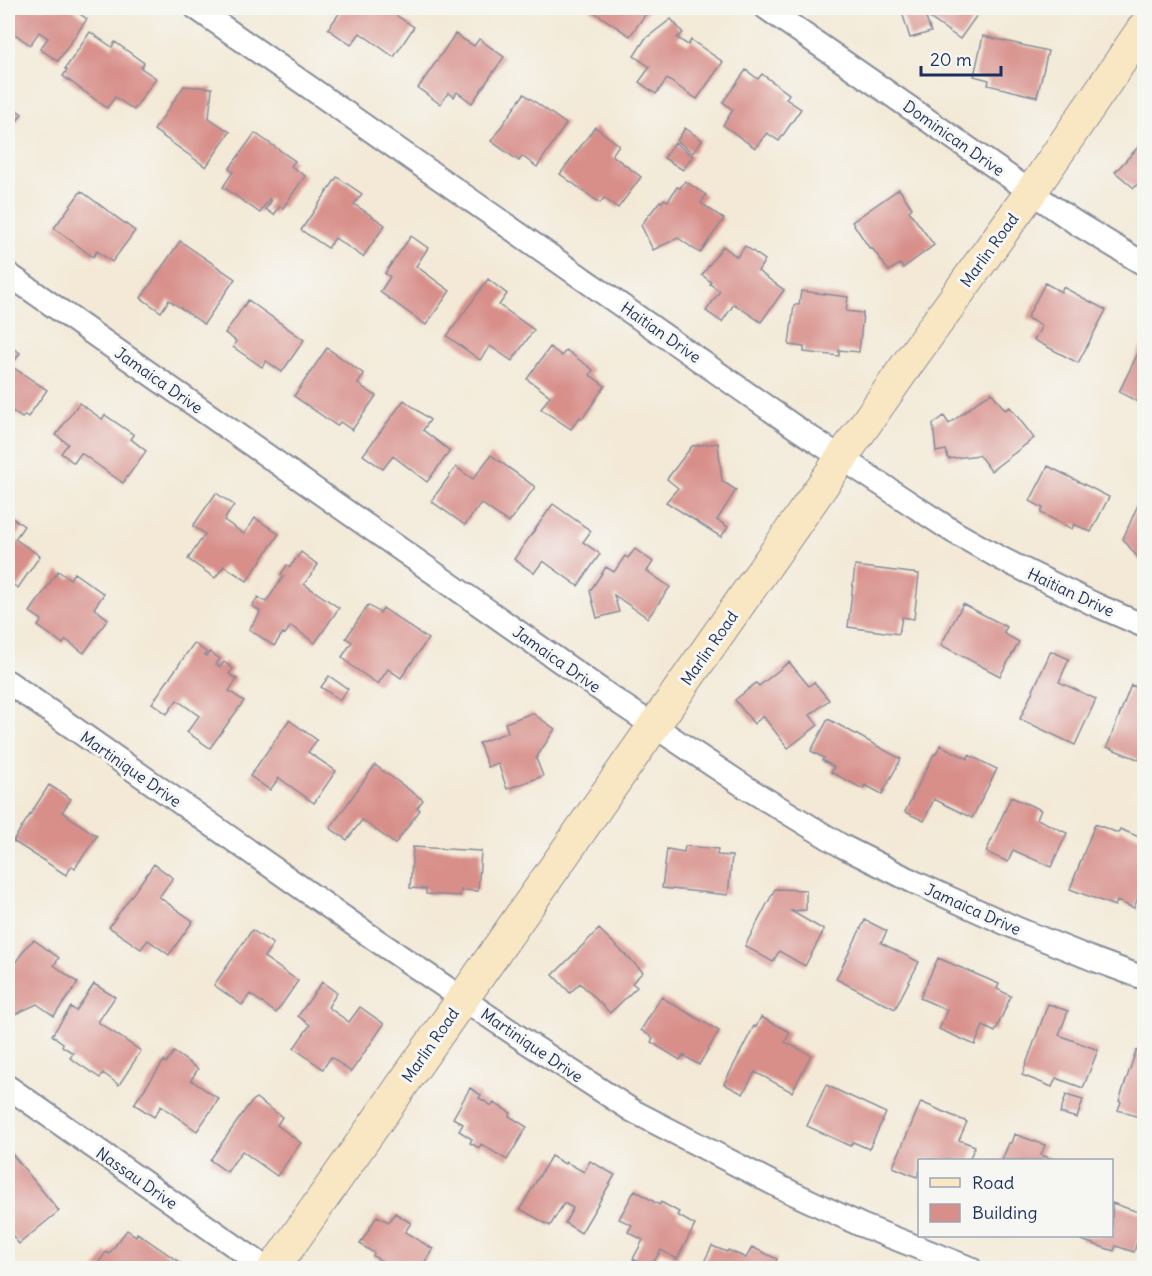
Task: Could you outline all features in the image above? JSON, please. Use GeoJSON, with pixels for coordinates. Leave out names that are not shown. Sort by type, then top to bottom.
{"type":"FeatureCollection","features":[{"type":"Feature","properties":{"kind":"street","name":"Haitian Drive"},"geometry":{"type":"LineString","coordinates":[[196,8],[842,458],[974,544],[1065,590],[1144,626]]}},
{"type":"Feature","properties":{"kind":"street","name":"Dominican Drive"},"geometry":{"type":"LineString","coordinates":[[766,8],[1076,223],[1144,264]]}},
{"type":"Feature","properties":{"kind":"street","name":"Marlin Road"},"geometry":{"type":"LineString","coordinates":[[274,1269],[945,311],[1031,192],[1144,27]]}},
{"type":"Feature","properties":{"kind":"street","name":"Jamaica Drive"},"geometry":{"type":"LineString","coordinates":[[8,274],[654,726],[747,788],[876,864],[1018,929],[1144,978]]}},
{"type":"Feature","properties":{"kind":"street","name":"Martinique Drive"},"geometry":{"type":"LineString","coordinates":[[8,682],[376,940],[633,1111],[824,1208],[970,1269]]}},
{"type":"Feature","properties":{"kind":"street","name":"Nassau Drive"},"geometry":{"type":"LineString","coordinates":[[8,1087],[266,1269]]}},
{"type":"Feature","properties":{"kind":"building"},"geometry":{"type":"Polygon","coordinates":[[[12,8],[71,8],[87,19],[58,61],[40,49],[48,38],[39,32],[30,45],[8,29],[8,15],[12,8]]]}},
{"type":"Feature","properties":{"kind":"building"},"geometry":{"type":"Polygon","coordinates":[[[343,8],[387,8],[414,27],[394,57],[360,33],[351,45],[328,29],[343,8]]]}},
{"type":"Feature","properties":{"kind":"building"},"geometry":{"type":"Polygon","coordinates":[[[588,8],[650,8],[630,36],[588,8]]]}},
{"type":"Feature","properties":{"kind":"building"},"geometry":{"type":"Polygon","coordinates":[[[905,8],[982,8],[960,39],[925,15],[931,32],[910,38],[902,12],[905,8]]]}},
{"type":"Feature","properties":{"kind":"building"},"geometry":{"type":"Polygon","coordinates":[[[671,19],[683,33],[677,38],[688,45],[691,40],[723,62],[697,99],[667,79],[656,94],[639,82],[650,67],[634,56],[645,39],[671,19]]]}},
{"type":"Feature","properties":{"kind":"building"},"geometry":{"type":"Polygon","coordinates":[[[90,32],[112,47],[115,42],[144,63],[141,68],[156,78],[134,110],[115,97],[107,108],[63,76],[67,70],[65,69],[90,32]]]}},
{"type":"Feature","properties":{"kind":"building"},"geometry":{"type":"Polygon","coordinates":[[[455,34],[474,46],[479,39],[504,57],[472,103],[457,92],[454,97],[448,93],[440,104],[418,88],[455,34]]]}},
{"type":"Feature","properties":{"kind":"building"},"geometry":{"type":"Polygon","coordinates":[[[983,36],[1048,51],[1037,97],[988,85],[989,80],[974,76],[983,36]]]}},
{"type":"Feature","properties":{"kind":"building"},"geometry":{"type":"Polygon","coordinates":[[[746,70],[758,79],[762,74],[789,94],[786,99],[801,109],[779,141],[767,133],[755,148],[723,125],[733,110],[723,102],[746,70]]]}},
{"type":"Feature","properties":{"kind":"building"},"geometry":{"type":"Polygon","coordinates":[[[184,86],[212,88],[209,118],[230,132],[206,167],[154,130],[184,86]]]}},
{"type":"Feature","properties":{"kind":"building"},"geometry":{"type":"Polygon","coordinates":[[[524,94],[566,124],[537,167],[522,156],[519,161],[491,141],[524,94]]]}},
{"type":"Feature","properties":{"kind":"building"},"geometry":{"type":"Polygon","coordinates":[[[8,104],[22,114],[8,134],[8,104]]]}},
{"type":"Feature","properties":{"kind":"building"},"geometry":{"type":"Polygon","coordinates":[[[595,127],[619,145],[612,155],[641,177],[618,208],[604,198],[600,203],[560,174],[595,127]]]}},
{"type":"Feature","properties":{"kind":"building"},"geometry":{"type":"Polygon","coordinates":[[[685,128],[702,140],[693,153],[677,141],[685,128]]]}},
{"type":"Feature","properties":{"kind":"building"},"geometry":{"type":"Polygon","coordinates":[[[255,133],[295,161],[291,166],[305,176],[283,208],[280,206],[274,215],[266,209],[271,201],[269,199],[260,213],[223,187],[233,172],[229,169],[255,133]]]}},
{"type":"Feature","properties":{"kind":"building"},"geometry":{"type":"Polygon","coordinates":[[[1144,141],[1144,176],[1134,188],[1115,172],[1144,141]]]}},
{"type":"Feature","properties":{"kind":"building"},"geometry":{"type":"Polygon","coordinates":[[[675,143],[693,156],[683,170],[664,158],[675,143]]]}},
{"type":"Feature","properties":{"kind":"building"},"geometry":{"type":"Polygon","coordinates":[[[337,177],[362,194],[354,204],[385,225],[363,257],[335,238],[328,248],[301,230],[337,177]]]}},
{"type":"Feature","properties":{"kind":"building"},"geometry":{"type":"Polygon","coordinates":[[[685,181],[706,195],[701,203],[724,219],[700,253],[678,238],[653,250],[641,225],[660,201],[664,199],[668,201],[677,187],[680,188],[685,181]]]}},
{"type":"Feature","properties":{"kind":"building"},"geometry":{"type":"Polygon","coordinates":[[[899,189],[912,208],[909,211],[934,245],[903,268],[900,264],[889,271],[872,248],[870,249],[852,222],[899,189]]]}},
{"type":"Feature","properties":{"kind":"building"},"geometry":{"type":"Polygon","coordinates":[[[81,191],[135,231],[112,262],[97,251],[93,257],[54,228],[81,191]]]}},
{"type":"Feature","properties":{"kind":"building"},"geometry":{"type":"Polygon","coordinates":[[[411,236],[428,248],[416,266],[450,291],[426,325],[380,292],[390,277],[385,273],[411,236]]]}},
{"type":"Feature","properties":{"kind":"building"},"geometry":{"type":"Polygon","coordinates":[[[180,241],[235,279],[204,324],[169,300],[161,312],[141,298],[180,241]]]}},
{"type":"Feature","properties":{"kind":"building"},"geometry":{"type":"Polygon","coordinates":[[[723,246],[737,257],[745,246],[765,260],[758,271],[784,290],[761,322],[734,304],[722,322],[706,311],[720,291],[702,275],[723,246]]]}},
{"type":"Feature","properties":{"kind":"building"},"geometry":{"type":"Polygon","coordinates":[[[488,279],[507,294],[499,305],[534,330],[512,361],[490,346],[480,360],[447,336],[488,279]]]}},
{"type":"Feature","properties":{"kind":"building"},"geometry":{"type":"Polygon","coordinates":[[[1045,283],[1061,292],[1063,287],[1106,310],[1078,363],[1034,340],[1042,326],[1027,318],[1045,283]]]}},
{"type":"Feature","properties":{"kind":"building"},"geometry":{"type":"Polygon","coordinates":[[[801,291],[848,297],[846,311],[863,313],[859,352],[839,350],[839,356],[804,352],[804,347],[789,345],[794,305],[799,305],[801,291]]]}},
{"type":"Feature","properties":{"kind":"building"},"geometry":{"type":"Polygon","coordinates":[[[248,300],[304,340],[282,372],[266,361],[262,367],[233,347],[236,341],[225,333],[248,300]]]}},
{"type":"Feature","properties":{"kind":"building"},"geometry":{"type":"Polygon","coordinates":[[[1144,341],[1144,405],[1119,392],[1144,341]]]}},
{"type":"Feature","properties":{"kind":"building"},"geometry":{"type":"Polygon","coordinates":[[[8,345],[20,353],[11,366],[47,390],[28,417],[25,415],[22,418],[8,408],[8,345]]]}},
{"type":"Feature","properties":{"kind":"building"},"geometry":{"type":"Polygon","coordinates":[[[550,347],[562,356],[566,350],[593,370],[590,375],[605,386],[582,419],[580,417],[571,429],[541,409],[550,396],[527,379],[550,347]]]}},
{"type":"Feature","properties":{"kind":"building"},"geometry":{"type":"Polygon","coordinates":[[[327,348],[364,374],[358,384],[376,396],[352,430],[340,422],[337,426],[294,396],[327,348]]]}},
{"type":"Feature","properties":{"kind":"building"},"geometry":{"type":"Polygon","coordinates":[[[992,393],[1005,410],[1010,407],[1034,438],[991,471],[979,455],[948,459],[946,450],[936,452],[933,424],[944,416],[949,424],[992,393]]]}},
{"type":"Feature","properties":{"kind":"building"},"geometry":{"type":"Polygon","coordinates":[[[404,400],[430,420],[423,430],[450,451],[427,482],[393,456],[383,469],[363,455],[404,400]]]}},
{"type":"Feature","properties":{"kind":"building"},"geometry":{"type":"Polygon","coordinates":[[[79,403],[102,419],[105,415],[134,435],[131,439],[146,451],[123,483],[81,453],[74,463],[61,453],[68,444],[56,435],[79,403]]]}},
{"type":"Feature","properties":{"kind":"building"},"geometry":{"type":"Polygon","coordinates":[[[718,443],[722,481],[736,490],[717,520],[728,527],[721,537],[666,502],[678,488],[667,479],[692,446],[718,443]]]}},
{"type":"Feature","properties":{"kind":"building"},"geometry":{"type":"Polygon","coordinates":[[[491,455],[535,487],[509,523],[481,503],[465,525],[431,501],[456,467],[473,479],[491,455]]]}},
{"type":"Feature","properties":{"kind":"building"},"geometry":{"type":"Polygon","coordinates":[[[1048,466],[1109,497],[1091,532],[1074,524],[1072,529],[1041,513],[1043,508],[1030,501],[1048,466]]]}},
{"type":"Feature","properties":{"kind":"building"},"geometry":{"type":"Polygon","coordinates":[[[1144,491],[1144,561],[1142,563],[1123,539],[1144,491]]]}},
{"type":"Feature","properties":{"kind":"building"},"geometry":{"type":"Polygon","coordinates":[[[216,493],[234,505],[224,520],[244,534],[255,518],[279,534],[247,581],[224,566],[215,578],[188,559],[205,534],[193,526],[216,493]]]}},
{"type":"Feature","properties":{"kind":"building"},"geometry":{"type":"Polygon","coordinates":[[[553,504],[591,531],[583,542],[600,554],[578,586],[543,561],[534,573],[514,559],[553,504]]]}},
{"type":"Feature","properties":{"kind":"building"},"geometry":{"type":"Polygon","coordinates":[[[8,515],[24,526],[15,539],[40,556],[18,588],[8,581],[8,515]]]}},
{"type":"Feature","properties":{"kind":"building"},"geometry":{"type":"Polygon","coordinates":[[[635,549],[653,562],[647,571],[670,587],[648,618],[614,595],[619,612],[597,618],[590,591],[606,567],[614,572],[625,556],[628,558],[635,549]]]}},
{"type":"Feature","properties":{"kind":"building"},"geometry":{"type":"Polygon","coordinates":[[[301,552],[318,565],[304,584],[339,608],[315,643],[291,626],[274,646],[249,629],[260,611],[252,606],[258,597],[266,602],[284,576],[281,574],[287,565],[290,567],[301,552]]]}},
{"type":"Feature","properties":{"kind":"building"},"geometry":{"type":"Polygon","coordinates":[[[855,566],[919,574],[914,619],[902,617],[899,634],[848,627],[855,566]]]}},
{"type":"Feature","properties":{"kind":"building"},"geometry":{"type":"Polygon","coordinates":[[[58,571],[70,579],[74,573],[104,594],[94,608],[108,619],[84,653],[66,640],[63,644],[38,626],[42,620],[30,612],[58,571]]]}},
{"type":"Feature","properties":{"kind":"building"},"geometry":{"type":"Polygon","coordinates":[[[963,604],[1007,627],[1003,633],[1019,642],[1000,676],[941,645],[963,604]]]}},
{"type":"Feature","properties":{"kind":"building"},"geometry":{"type":"Polygon","coordinates":[[[368,605],[380,613],[383,608],[428,639],[401,678],[388,669],[378,684],[342,657],[352,642],[346,638],[368,605]]]}},
{"type":"Feature","properties":{"kind":"building"},"geometry":{"type":"Polygon","coordinates":[[[194,643],[207,653],[205,655],[207,656],[210,652],[220,659],[216,664],[220,667],[224,662],[233,669],[229,674],[237,679],[229,691],[244,701],[210,748],[187,732],[199,716],[177,700],[167,714],[152,703],[194,643]]]}},
{"type":"Feature","properties":{"kind":"building"},"geometry":{"type":"Polygon","coordinates":[[[1051,651],[1069,659],[1059,682],[1096,699],[1075,745],[1020,719],[1051,651]]]}},
{"type":"Feature","properties":{"kind":"building"},"geometry":{"type":"Polygon","coordinates":[[[789,662],[809,686],[814,682],[829,700],[810,715],[818,725],[788,748],[763,716],[754,724],[735,700],[756,683],[759,686],[789,662]]]}},
{"type":"Feature","properties":{"kind":"building"},"geometry":{"type":"Polygon","coordinates":[[[329,676],[348,689],[340,700],[321,687],[329,676]]]}},
{"type":"Feature","properties":{"kind":"building"},"geometry":{"type":"Polygon","coordinates":[[[1131,685],[1144,690],[1144,747],[1140,760],[1107,747],[1131,685]]]}},
{"type":"Feature","properties":{"kind":"building"},"geometry":{"type":"Polygon","coordinates":[[[532,713],[555,729],[536,758],[543,776],[507,789],[498,763],[488,767],[479,743],[508,732],[505,723],[532,713]]]}},
{"type":"Feature","properties":{"kind":"building"},"geometry":{"type":"Polygon","coordinates":[[[828,719],[901,759],[882,794],[865,785],[863,789],[831,772],[834,767],[811,751],[828,719]]]}},
{"type":"Feature","properties":{"kind":"building"},"geometry":{"type":"Polygon","coordinates":[[[289,720],[317,740],[308,752],[336,771],[314,803],[279,778],[270,790],[250,776],[289,720]]]}},
{"type":"Feature","properties":{"kind":"building"},"geometry":{"type":"Polygon","coordinates":[[[940,745],[968,759],[969,755],[997,769],[972,818],[934,799],[924,821],[905,812],[940,745]]]}},
{"type":"Feature","properties":{"kind":"building"},"geometry":{"type":"Polygon","coordinates":[[[375,765],[423,800],[417,808],[420,810],[395,844],[362,820],[347,840],[330,828],[375,765]]]}},
{"type":"Feature","properties":{"kind":"building"},"geometry":{"type":"Polygon","coordinates":[[[49,785],[71,799],[62,812],[97,836],[75,868],[72,866],[66,875],[13,841],[49,785]]]}},
{"type":"Feature","properties":{"kind":"building"},"geometry":{"type":"Polygon","coordinates":[[[1011,797],[1041,810],[1037,819],[1067,833],[1051,867],[1013,850],[1008,862],[986,852],[1011,797]]]}},
{"type":"Feature","properties":{"kind":"building"},"geometry":{"type":"Polygon","coordinates":[[[1095,824],[1118,833],[1120,829],[1144,839],[1144,847],[1137,866],[1144,869],[1144,882],[1134,908],[1117,901],[1115,906],[1070,889],[1095,824]]]}},
{"type":"Feature","properties":{"kind":"building"},"geometry":{"type":"Polygon","coordinates":[[[685,846],[718,849],[717,855],[732,856],[728,895],[662,888],[667,849],[684,852],[685,846]]]}},
{"type":"Feature","properties":{"kind":"building"},"geometry":{"type":"Polygon","coordinates":[[[413,847],[481,851],[478,891],[461,890],[460,896],[426,894],[426,889],[410,888],[413,847]]]}},
{"type":"Feature","properties":{"kind":"building"},"geometry":{"type":"Polygon","coordinates":[[[154,864],[173,878],[159,897],[193,921],[169,955],[148,940],[141,949],[109,927],[154,864]]]}},
{"type":"Feature","properties":{"kind":"building"},"geometry":{"type":"Polygon","coordinates":[[[775,889],[806,890],[806,910],[791,911],[824,930],[805,966],[779,951],[773,962],[745,946],[775,889]]]}},
{"type":"Feature","properties":{"kind":"building"},"geometry":{"type":"Polygon","coordinates":[[[865,920],[887,931],[881,943],[919,962],[895,1009],[836,979],[865,920]]]}},
{"type":"Feature","properties":{"kind":"building"},"geometry":{"type":"Polygon","coordinates":[[[599,929],[643,972],[632,983],[637,987],[610,1013],[580,983],[570,993],[553,975],[599,929]]]}},
{"type":"Feature","properties":{"kind":"building"},"geometry":{"type":"Polygon","coordinates":[[[252,930],[273,944],[264,957],[298,981],[276,1013],[250,994],[242,1005],[214,985],[252,930]]]}},
{"type":"Feature","properties":{"kind":"building"},"geometry":{"type":"Polygon","coordinates":[[[34,940],[59,958],[54,965],[78,983],[54,1016],[37,1004],[9,1017],[8,973],[34,940]]]}},
{"type":"Feature","properties":{"kind":"building"},"geometry":{"type":"Polygon","coordinates":[[[938,958],[999,984],[997,989],[1011,996],[995,1032],[983,1026],[975,1045],[939,1029],[947,1010],[920,998],[938,958]]]}},
{"type":"Feature","properties":{"kind":"building"},"geometry":{"type":"Polygon","coordinates":[[[322,982],[337,993],[328,1007],[349,1022],[360,1007],[384,1024],[351,1072],[331,1057],[323,1069],[294,1048],[310,1025],[298,1016],[322,982]]]}},
{"type":"Feature","properties":{"kind":"building"},"geometry":{"type":"Polygon","coordinates":[[[94,984],[115,997],[98,1022],[141,1051],[119,1085],[103,1073],[100,1078],[70,1058],[73,1053],[62,1046],[63,1043],[52,1035],[71,1007],[76,1011],[94,984]]]}},
{"type":"Feature","properties":{"kind":"building"},"geometry":{"type":"Polygon","coordinates":[[[661,997],[719,1031],[699,1065],[683,1055],[680,1060],[651,1042],[653,1038],[641,1030],[661,997]]]}},
{"type":"Feature","properties":{"kind":"building"},"geometry":{"type":"Polygon","coordinates":[[[1048,1004],[1068,1011],[1059,1035],[1098,1050],[1083,1088],[1056,1078],[1052,1087],[1022,1075],[1048,1004]]]}},
{"type":"Feature","properties":{"kind":"building"},"geometry":{"type":"Polygon","coordinates":[[[761,1017],[790,1032],[785,1042],[811,1055],[792,1092],[755,1072],[743,1094],[724,1084],[761,1017]]]}},
{"type":"Feature","properties":{"kind":"building"},"geometry":{"type":"Polygon","coordinates":[[[1144,1049],[1144,1119],[1118,1110],[1136,1051],[1144,1049]]]}},
{"type":"Feature","properties":{"kind":"building"},"geometry":{"type":"Polygon","coordinates":[[[174,1052],[198,1069],[191,1080],[219,1099],[197,1131],[161,1106],[154,1117],[134,1104],[164,1061],[166,1063],[174,1052]]]}},
{"type":"Feature","properties":{"kind":"building"},"geometry":{"type":"Polygon","coordinates":[[[826,1085],[886,1113],[869,1149],[853,1142],[850,1146],[807,1126],[826,1085]]]}},
{"type":"Feature","properties":{"kind":"building"},"geometry":{"type":"Polygon","coordinates":[[[470,1088],[481,1095],[479,1098],[492,1106],[494,1103],[511,1113],[509,1116],[527,1127],[507,1160],[481,1144],[479,1148],[470,1143],[472,1139],[459,1131],[463,1124],[453,1118],[470,1088]]]}},
{"type":"Feature","properties":{"kind":"building"},"geometry":{"type":"Polygon","coordinates":[[[1066,1095],[1083,1100],[1077,1118],[1060,1113],[1066,1095]]]}},
{"type":"Feature","properties":{"kind":"building"},"geometry":{"type":"Polygon","coordinates":[[[256,1098],[282,1117],[277,1125],[301,1143],[277,1176],[242,1151],[227,1172],[210,1160],[256,1098]]]}},
{"type":"Feature","properties":{"kind":"building"},"geometry":{"type":"Polygon","coordinates":[[[921,1102],[967,1122],[959,1140],[975,1146],[969,1159],[918,1159],[917,1177],[893,1167],[921,1102]]]}},
{"type":"Feature","properties":{"kind":"building"},"geometry":{"type":"Polygon","coordinates":[[[1014,1134],[1045,1145],[1041,1155],[1053,1159],[1002,1159],[1014,1134]]]}},
{"type":"Feature","properties":{"kind":"building"},"geometry":{"type":"Polygon","coordinates":[[[8,1149],[59,1211],[19,1244],[8,1230],[8,1149]]]}},
{"type":"Feature","properties":{"kind":"building"},"geometry":{"type":"Polygon","coordinates":[[[551,1156],[584,1172],[590,1161],[615,1175],[581,1233],[565,1223],[573,1208],[564,1203],[550,1226],[520,1209],[551,1156]]]}},
{"type":"Feature","properties":{"kind":"building"},"geometry":{"type":"Polygon","coordinates":[[[635,1190],[659,1205],[661,1202],[679,1212],[677,1215],[695,1225],[677,1259],[661,1250],[650,1268],[633,1259],[643,1240],[628,1232],[632,1225],[619,1219],[635,1190]]]}},
{"type":"Feature","properties":{"kind":"building"},"geometry":{"type":"Polygon","coordinates":[[[1113,1203],[1144,1214],[1134,1252],[1116,1246],[1114,1251],[1081,1240],[1082,1237],[1113,1237],[1113,1203]]]}},
{"type":"Feature","properties":{"kind":"building"},"geometry":{"type":"Polygon","coordinates":[[[395,1213],[411,1223],[405,1232],[433,1249],[421,1268],[388,1268],[389,1266],[373,1256],[374,1253],[360,1244],[377,1216],[389,1222],[395,1213]]]}},
{"type":"Feature","properties":{"kind":"building"},"geometry":{"type":"Polygon","coordinates":[[[127,1230],[136,1236],[137,1233],[188,1268],[95,1268],[106,1252],[109,1254],[127,1230]]]}},
{"type":"Feature","properties":{"kind":"building"},"geometry":{"type":"Polygon","coordinates":[[[712,1246],[746,1258],[752,1247],[777,1259],[773,1268],[701,1268],[712,1246]]]}}]}
